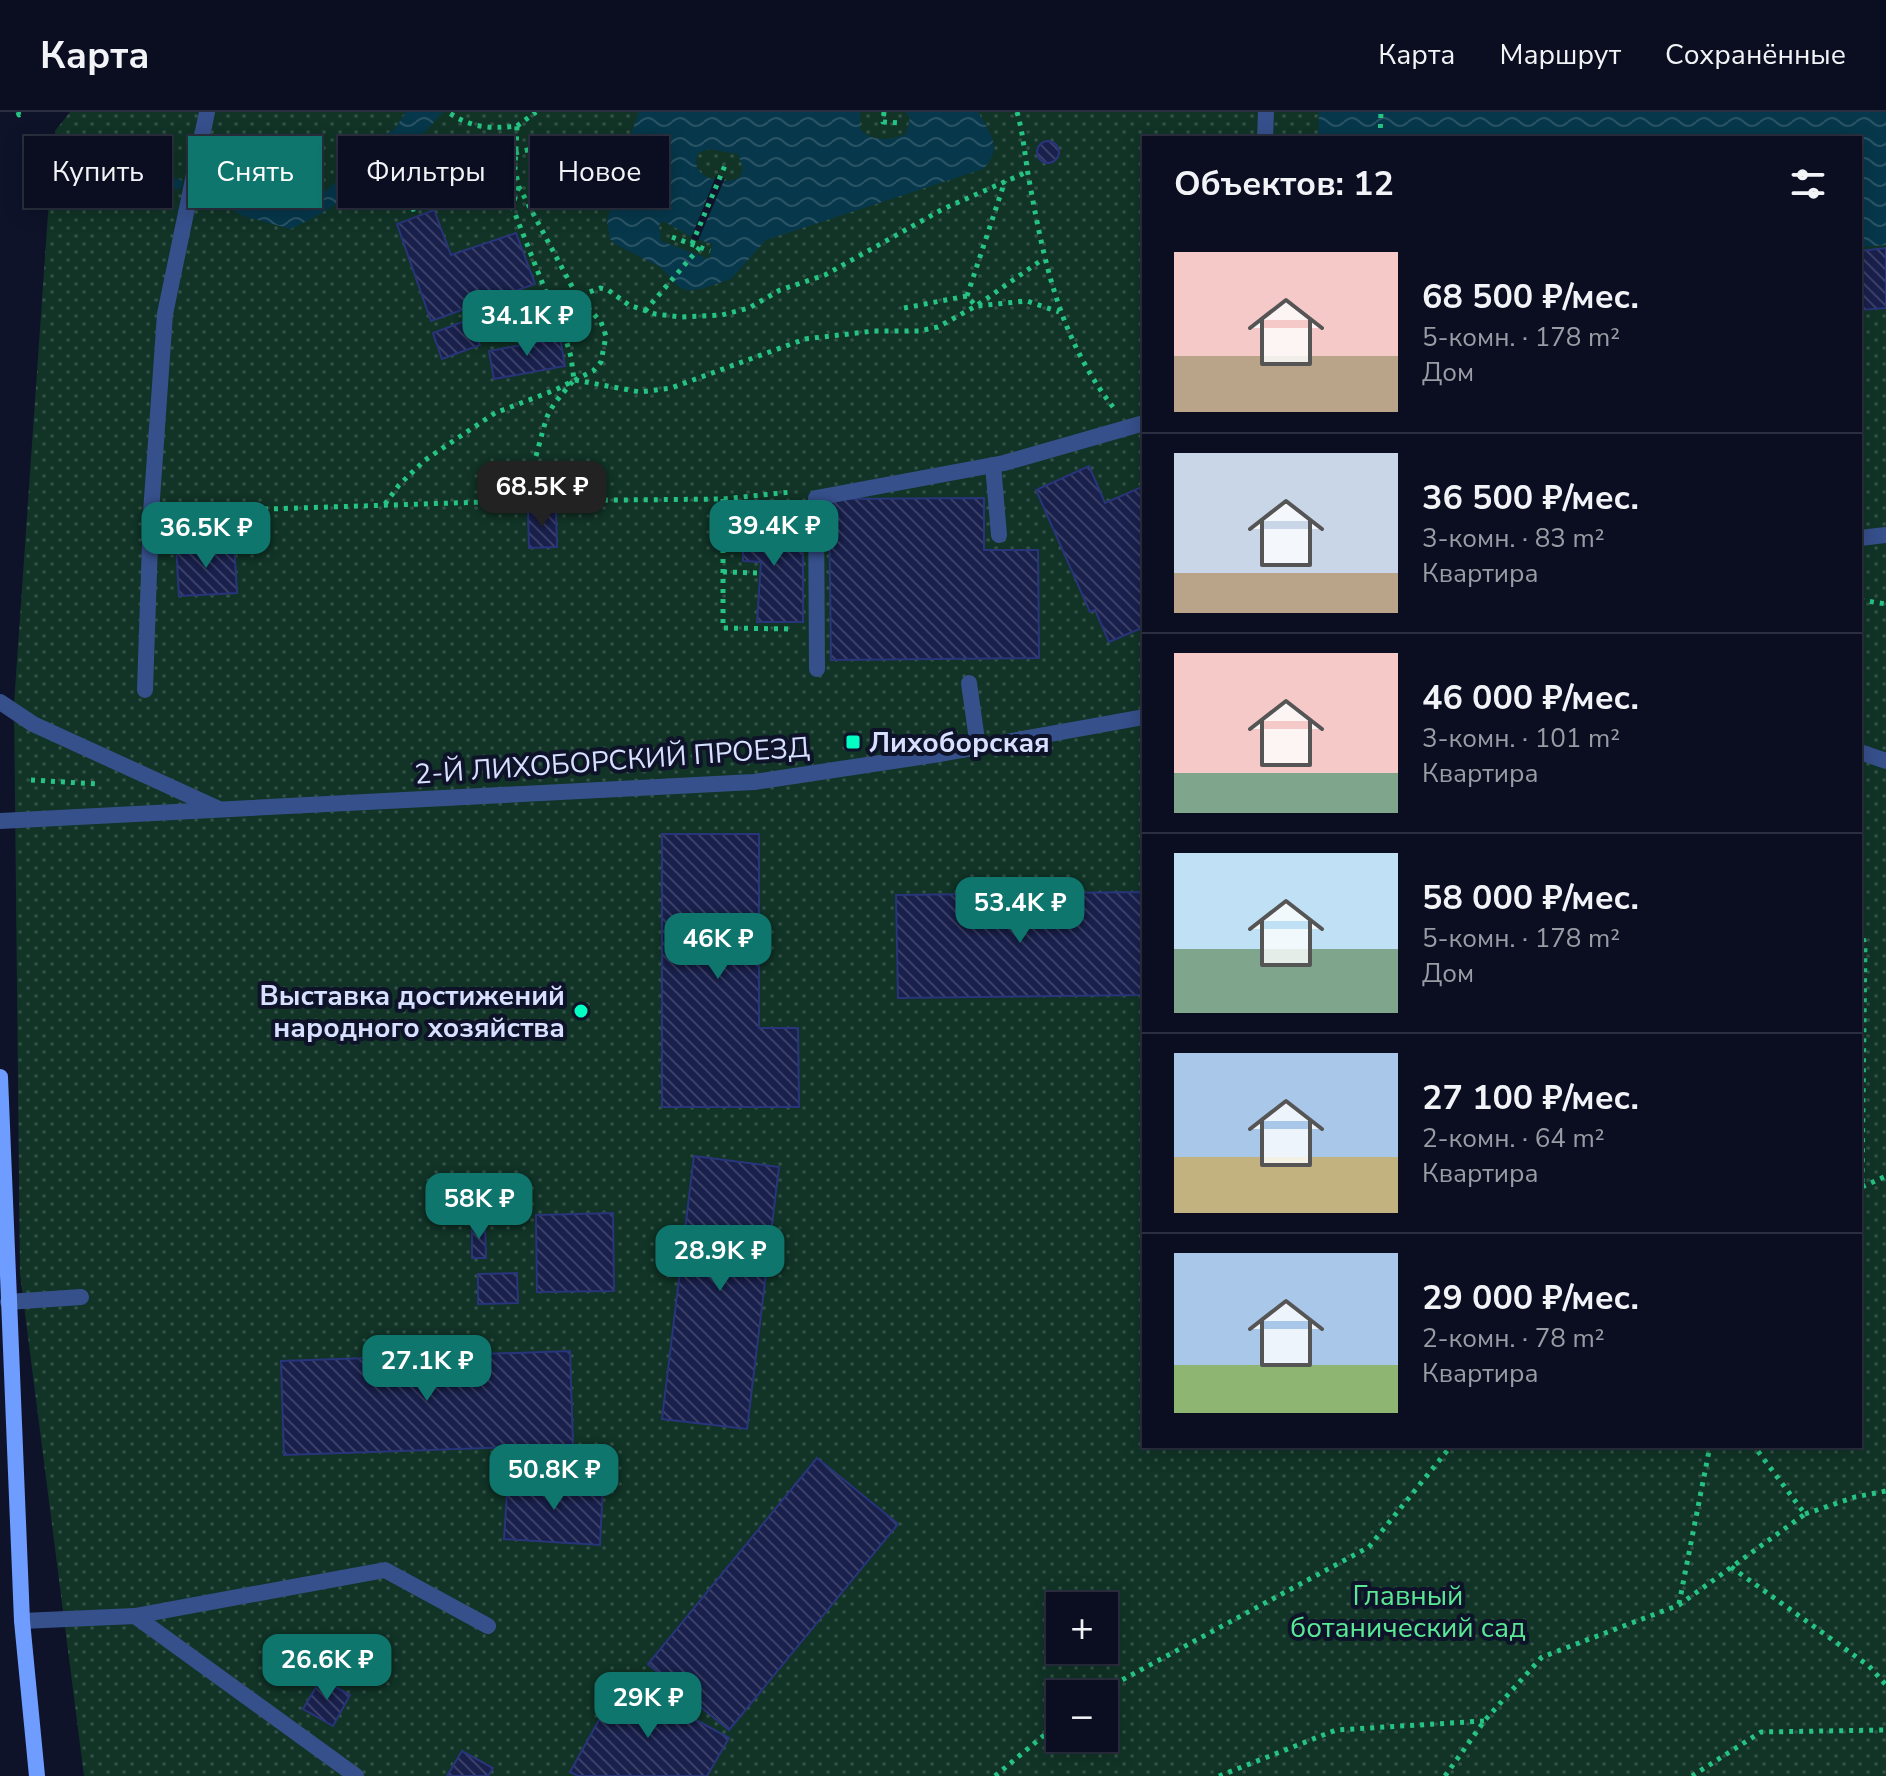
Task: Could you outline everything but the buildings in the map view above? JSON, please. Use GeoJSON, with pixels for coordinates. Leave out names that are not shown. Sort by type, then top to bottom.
{"type":"FeatureCollection","features":[{"type":"Feature","properties":{"kind":"main road"},"geometry":{"type":"LineString","coordinates":[[0,1077],[22,1621],[37,1776]]}},
{"type":"Feature","properties":{"kind":"street"},"geometry":{"type":"LineString","coordinates":[[145,690],[151,513],[165,314],[207,112]]}},
{"type":"Feature","properties":{"kind":"street"},"geometry":{"type":"LineString","coordinates":[[1265,136],[1266,112]]}},
{"type":"Feature","properties":{"kind":"street"},"geometry":{"type":"LineString","coordinates":[[817,669],[816,498],[993,465],[1142,424]]}},
{"type":"Feature","properties":{"kind":"street"},"geometry":{"type":"LineString","coordinates":[[993,465],[999,535]]}},
{"type":"Feature","properties":{"kind":"street"},"geometry":{"type":"LineString","coordinates":[[1862,538],[1886,535]]}},
{"type":"Feature","properties":{"kind":"street"},"geometry":{"type":"LineString","coordinates":[[969,683],[978,747]]}},
{"type":"Feature","properties":{"kind":"street","name":"2-Й ЛИХОБОРСКИЙ ПРОЕЗД"},"geometry":{"type":"LineString","coordinates":[[0,702],[33,724],[224,811]]}},
{"type":"Feature","properties":{"kind":"street","name":"2-Й ЛИХОБОРСКИЙ ПРОЕЗД"},"geometry":{"type":"LineString","coordinates":[[0,821],[754,782],[1142,717]]}},
{"type":"Feature","properties":{"kind":"street"},"geometry":{"type":"LineString","coordinates":[[1862,753],[1886,761]]}},
{"type":"Feature","properties":{"kind":"street"},"geometry":{"type":"LineString","coordinates":[[8,1302],[81,1297]]}},
{"type":"Feature","properties":{"kind":"street"},"geometry":{"type":"LineString","coordinates":[[22,1621],[135,1616],[385,1570],[488,1626]]}},
{"type":"Feature","properties":{"kind":"street"},"geometry":{"type":"LineString","coordinates":[[135,1616],[356,1776]]}},
{"type":"Feature","properties":{"kind":"path"},"geometry":{"type":"LineString","coordinates":[[450,114],[488,129],[517,126],[536,112]]}},
{"type":"Feature","properties":{"kind":"path"},"geometry":{"type":"LineString","coordinates":[[1017,112],[1025,138],[1027,172],[1043,259],[1060,313],[1076,352],[1119,415]]}},
{"type":"Feature","properties":{"kind":"path"},"geometry":{"type":"LineString","coordinates":[[1380,136],[1381,112]]}},
{"type":"Feature","properties":{"kind":"path"},"geometry":{"type":"LineString","coordinates":[[884,113],[883,122],[901,123]]}},
{"type":"Feature","properties":{"kind":"path"},"geometry":{"type":"LineString","coordinates":[[385,504],[399,485],[425,460],[495,413],[555,390],[593,371],[601,362],[606,336],[601,322],[577,296],[519,187],[515,170],[517,126]]}},
{"type":"Feature","properties":{"kind":"path"},"geometry":{"type":"LineString","coordinates":[[515,153],[530,149]]}},
{"type":"Feature","properties":{"kind":"path"},"geometry":{"type":"LineString","coordinates":[[693,242],[726,163]]}},
{"type":"Feature","properties":{"kind":"path"},"geometry":{"type":"LineString","coordinates":[[498,321],[600,288],[645,311],[681,317],[722,315],[749,308],[780,290],[825,275],[917,221],[1027,172]]}},
{"type":"Feature","properties":{"kind":"path"},"geometry":{"type":"LineString","coordinates":[[967,296],[1005,180]]}},
{"type":"Feature","properties":{"kind":"path"},"geometry":{"type":"LineString","coordinates":[[514,201],[519,187]]}},
{"type":"Feature","properties":{"kind":"path"},"geometry":{"type":"LineString","coordinates":[[411,210],[417,208]]}},
{"type":"Feature","properties":{"kind":"path"},"geometry":{"type":"LineString","coordinates":[[513,208],[528,257],[554,305],[571,357],[574,380],[548,414],[534,467],[526,487],[515,501]]}},
{"type":"Feature","properties":{"kind":"path"},"geometry":{"type":"LineString","coordinates":[[672,237],[693,242],[698,249],[710,251]]}},
{"type":"Feature","properties":{"kind":"path"},"geometry":{"type":"LineString","coordinates":[[645,311],[698,249]]}},
{"type":"Feature","properties":{"kind":"path"},"geometry":{"type":"LineString","coordinates":[[574,380],[627,391],[671,388],[805,339],[938,327],[976,306],[1043,259]]}},
{"type":"Feature","properties":{"kind":"path"},"geometry":{"type":"LineString","coordinates":[[967,296],[976,306]]}},
{"type":"Feature","properties":{"kind":"path"},"geometry":{"type":"LineString","coordinates":[[904,308],[967,296]]}},
{"type":"Feature","properties":{"kind":"path"},"geometry":{"type":"LineString","coordinates":[[976,306],[1027,301],[1060,313]]}},
{"type":"Feature","properties":{"kind":"path"},"geometry":{"type":"LineString","coordinates":[[151,513],[385,504],[723,499],[797,491]]}},
{"type":"Feature","properties":{"kind":"path"},"geometry":{"type":"LineString","coordinates":[[723,499],[723,628],[815,629]]}},
{"type":"Feature","properties":{"kind":"path"},"geometry":{"type":"LineString","coordinates":[[723,572],[761,573]]}},
{"type":"Feature","properties":{"kind":"path"},"geometry":{"type":"LineString","coordinates":[[1862,600],[1886,604]]}},
{"type":"Feature","properties":{"kind":"path"},"geometry":{"type":"LineString","coordinates":[[1862,935],[1865,944],[1862,1126]]}},
{"type":"Feature","properties":{"kind":"path"},"geometry":{"type":"LineString","coordinates":[[1862,1187],[1886,1176]]}},
{"type":"Feature","properties":{"kind":"path"},"geometry":{"type":"LineString","coordinates":[[1118,1682],[1369,1547],[1449,1448]]}},
{"type":"Feature","properties":{"kind":"path"},"geometry":{"type":"LineString","coordinates":[[1679,1605],[1710,1448]]}},
{"type":"Feature","properties":{"kind":"path"},"geometry":{"type":"LineString","coordinates":[[1756,1448],[1805,1514]]}},
{"type":"Feature","properties":{"kind":"path"},"geometry":{"type":"LineString","coordinates":[[1445,1776],[1485,1720],[1542,1657],[1679,1605],[1805,1514],[1855,1497],[1886,1491]]}},
{"type":"Feature","properties":{"kind":"path"},"geometry":{"type":"LineString","coordinates":[[1731,1567],[1869,1666],[1886,1685]]}},
{"type":"Feature","properties":{"kind":"path"},"geometry":{"type":"LineString","coordinates":[[1219,1776],[1336,1730],[1485,1720]]}},
{"type":"Feature","properties":{"kind":"path"},"geometry":{"type":"LineString","coordinates":[[1692,1776],[1761,1732],[1886,1730]]}},
{"type":"Feature","properties":{"kind":"path"},"geometry":{"type":"LineString","coordinates":[[995,1776],[1046,1734]]}},
{"type":"Feature","properties":{"kind":"green space","name":"Выставка достижений народного хозяйства"},"geometry":{"type":"Polygon","coordinates":[[[70,112],[1886,112],[1886,1776],[84,1776],[20,1274],[14,704],[48,208],[172,208],[172,136],[54,136],[70,112]]]}},
{"type":"Feature","properties":{"kind":"water"},"geometry":{"type":"Polygon","coordinates":[[[406,112],[443,112],[420,136],[381,136],[394,130],[406,112]]]}},
{"type":"Feature","properties":{"kind":"water"},"geometry":{"type":"Polygon","coordinates":[[[639,112],[860,112],[860,129],[882,139],[906,134],[910,118],[905,112],[978,112],[993,141],[993,155],[983,169],[766,240],[731,279],[701,289],[680,288],[660,267],[617,245],[610,239],[607,221],[611,208],[669,208],[669,136],[630,136],[639,112]],[[709,149],[698,153],[696,161],[702,174],[709,178],[733,180],[740,177],[743,168],[738,154],[709,149]],[[663,221],[659,225],[661,241],[709,259],[713,244],[696,239],[663,221]]]}},
{"type":"Feature","properties":{"kind":"water"},"geometry":{"type":"Polygon","coordinates":[[[1319,112],[1886,112],[1886,245],[1862,247],[1862,136],[1318,136],[1319,112]]]}},
{"type":"Feature","properties":{"kind":"water"},"geometry":{"type":"Polygon","coordinates":[[[338,181],[338,203],[291,229],[243,216],[229,208],[322,208],[322,194],[338,181]]]}},
{"type":"Feature","properties":{"kind":"pier"},"geometry":{"type":"Polygon","coordinates":[[[716,176],[725,178],[698,241],[691,238],[716,176]]]}},
{"type":"Feature","properties":{"kind":"waterway"},"geometry":{"type":"LineString","coordinates":[[172,183],[177,184]]}},
{"type":"Feature","properties":{"kind":"place","name":"Лихоборская"},"geometry":{"type":"Point","coordinates":[853,742]}},
{"type":"Feature","properties":{"kind":"place","name":"Выставка достижений народного хозяйства"},"geometry":{"type":"Point","coordinates":[581,1011]}},
{"type":"Feature","properties":{"kind":"park label","name":"Главный ботанический сад"},"geometry":{"type":"Point","coordinates":[1408,1611]}}]}
